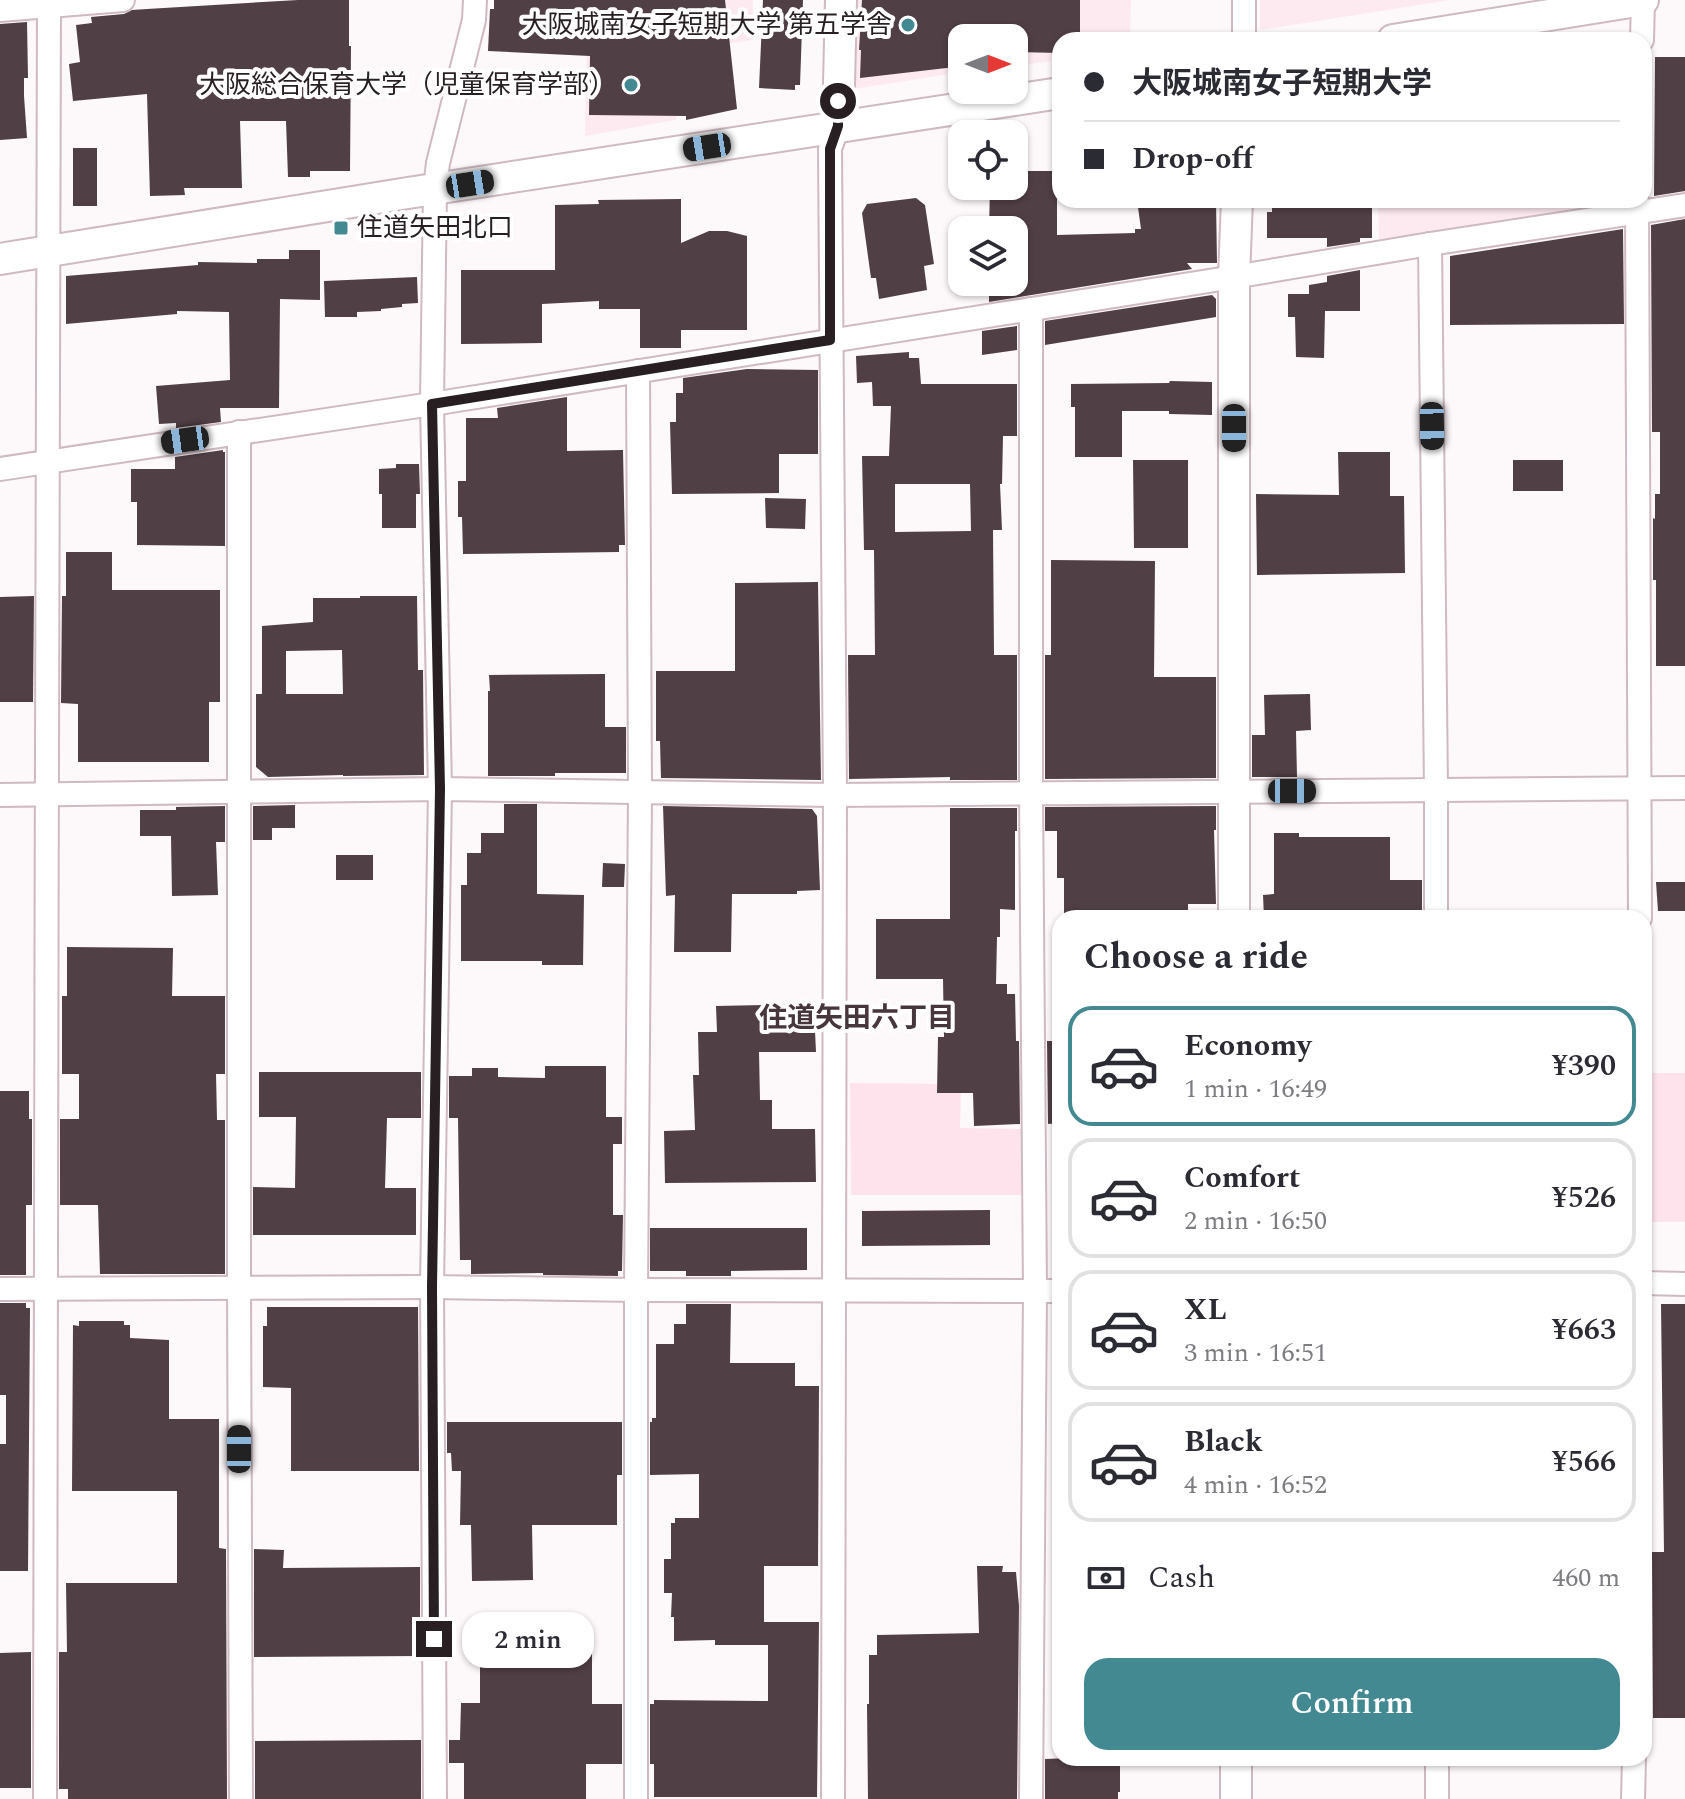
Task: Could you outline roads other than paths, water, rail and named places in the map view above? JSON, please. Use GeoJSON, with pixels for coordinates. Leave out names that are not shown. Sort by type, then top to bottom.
{"type":"FeatureCollection","features":[{"type":"Feature","properties":{"kind":"street"},"geometry":{"type":"LineString","coordinates":[[0,10],[49,3],[123,0]]}},
{"type":"Feature","properties":{"kind":"street"},"geometry":{"type":"LineString","coordinates":[[435,1799],[432,1287],[440,789],[432,404],[435,189],[438,163],[474,20],[475,0]]}},
{"type":"Feature","properties":{"kind":"street"},"geometry":{"type":"LineString","coordinates":[[833,1799],[835,795],[830,149],[838,126],[841,0]]}},
{"type":"Feature","properties":{"kind":"street"},"geometry":{"type":"LineString","coordinates":[[1244,0],[1244,32]]}},
{"type":"Feature","properties":{"kind":"street"},"geometry":{"type":"LineString","coordinates":[[1443,32],[1643,0],[1642,32]]}},
{"type":"Feature","properties":{"kind":"street"},"geometry":{"type":"LineString","coordinates":[[45,1799],[49,3]]}},
{"type":"Feature","properties":{"kind":"street"},"geometry":{"type":"LineString","coordinates":[[0,259],[1052,94]]}},
{"type":"Feature","properties":{"kind":"street"},"geometry":{"type":"LineString","coordinates":[[1652,206],[1685,205]]}},
{"type":"Feature","properties":{"kind":"street"},"geometry":{"type":"LineString","coordinates":[[1234,910],[1234,277],[1237,208]]}},
{"type":"Feature","properties":{"kind":"street"},"geometry":{"type":"LineString","coordinates":[[0,469],[1234,277],[1626,208]]}},
{"type":"Feature","properties":{"kind":"street"},"geometry":{"type":"LineString","coordinates":[[1637,208],[1640,910]]}},
{"type":"Feature","properties":{"kind":"street"},"geometry":{"type":"LineString","coordinates":[[1430,244],[1436,910]]}},
{"type":"Feature","properties":{"kind":"street"},"geometry":{"type":"LineString","coordinates":[[1031,309],[1035,1291],[1031,1799]]}},
{"type":"Feature","properties":{"kind":"street"},"geometry":{"type":"LineString","coordinates":[[636,1799],[640,792],[638,371]]}},
{"type":"Feature","properties":{"kind":"street"},"geometry":{"type":"LineString","coordinates":[[239,432],[241,1799]]}},
{"type":"Feature","properties":{"kind":"street"},"geometry":{"type":"LineString","coordinates":[[0,795],[440,789],[835,795],[1685,788]]}},
{"type":"Feature","properties":{"kind":"street"},"geometry":{"type":"LineString","coordinates":[[1652,1283],[1685,1284]]}},
{"type":"Feature","properties":{"kind":"street"},"geometry":{"type":"LineString","coordinates":[[0,1289],[432,1287],[1052,1291]]}},
{"type":"Feature","properties":{"kind":"street"},"geometry":{"type":"LineString","coordinates":[[1236,1766],[1236,1799]]}},
{"type":"Feature","properties":{"kind":"street"},"geometry":{"type":"LineString","coordinates":[[1437,1766],[1437,1799]]}},
{"type":"Feature","properties":{"kind":"street"},"geometry":{"type":"LineString","coordinates":[[1633,1799],[1634,1766]]}},
{"type":"Feature","properties":{"kind":"place","name":"大阪城南女子短期大学 第五学舎"},"geometry":{"type":"Point","coordinates":[908,25]}},
{"type":"Feature","properties":{"kind":"place","name":"大阪総合保育大学（児童保育学部）"},"geometry":{"type":"Point","coordinates":[631,85]}},
{"type":"Feature","properties":{"kind":"place","name":"住道矢田北口"},"geometry":{"type":"Point","coordinates":[341,228]}},
{"type":"Feature","properties":{"kind":"district","name":"住道矢田六丁目"},"geometry":{"type":"Point","coordinates":[857,1018]}}]}
